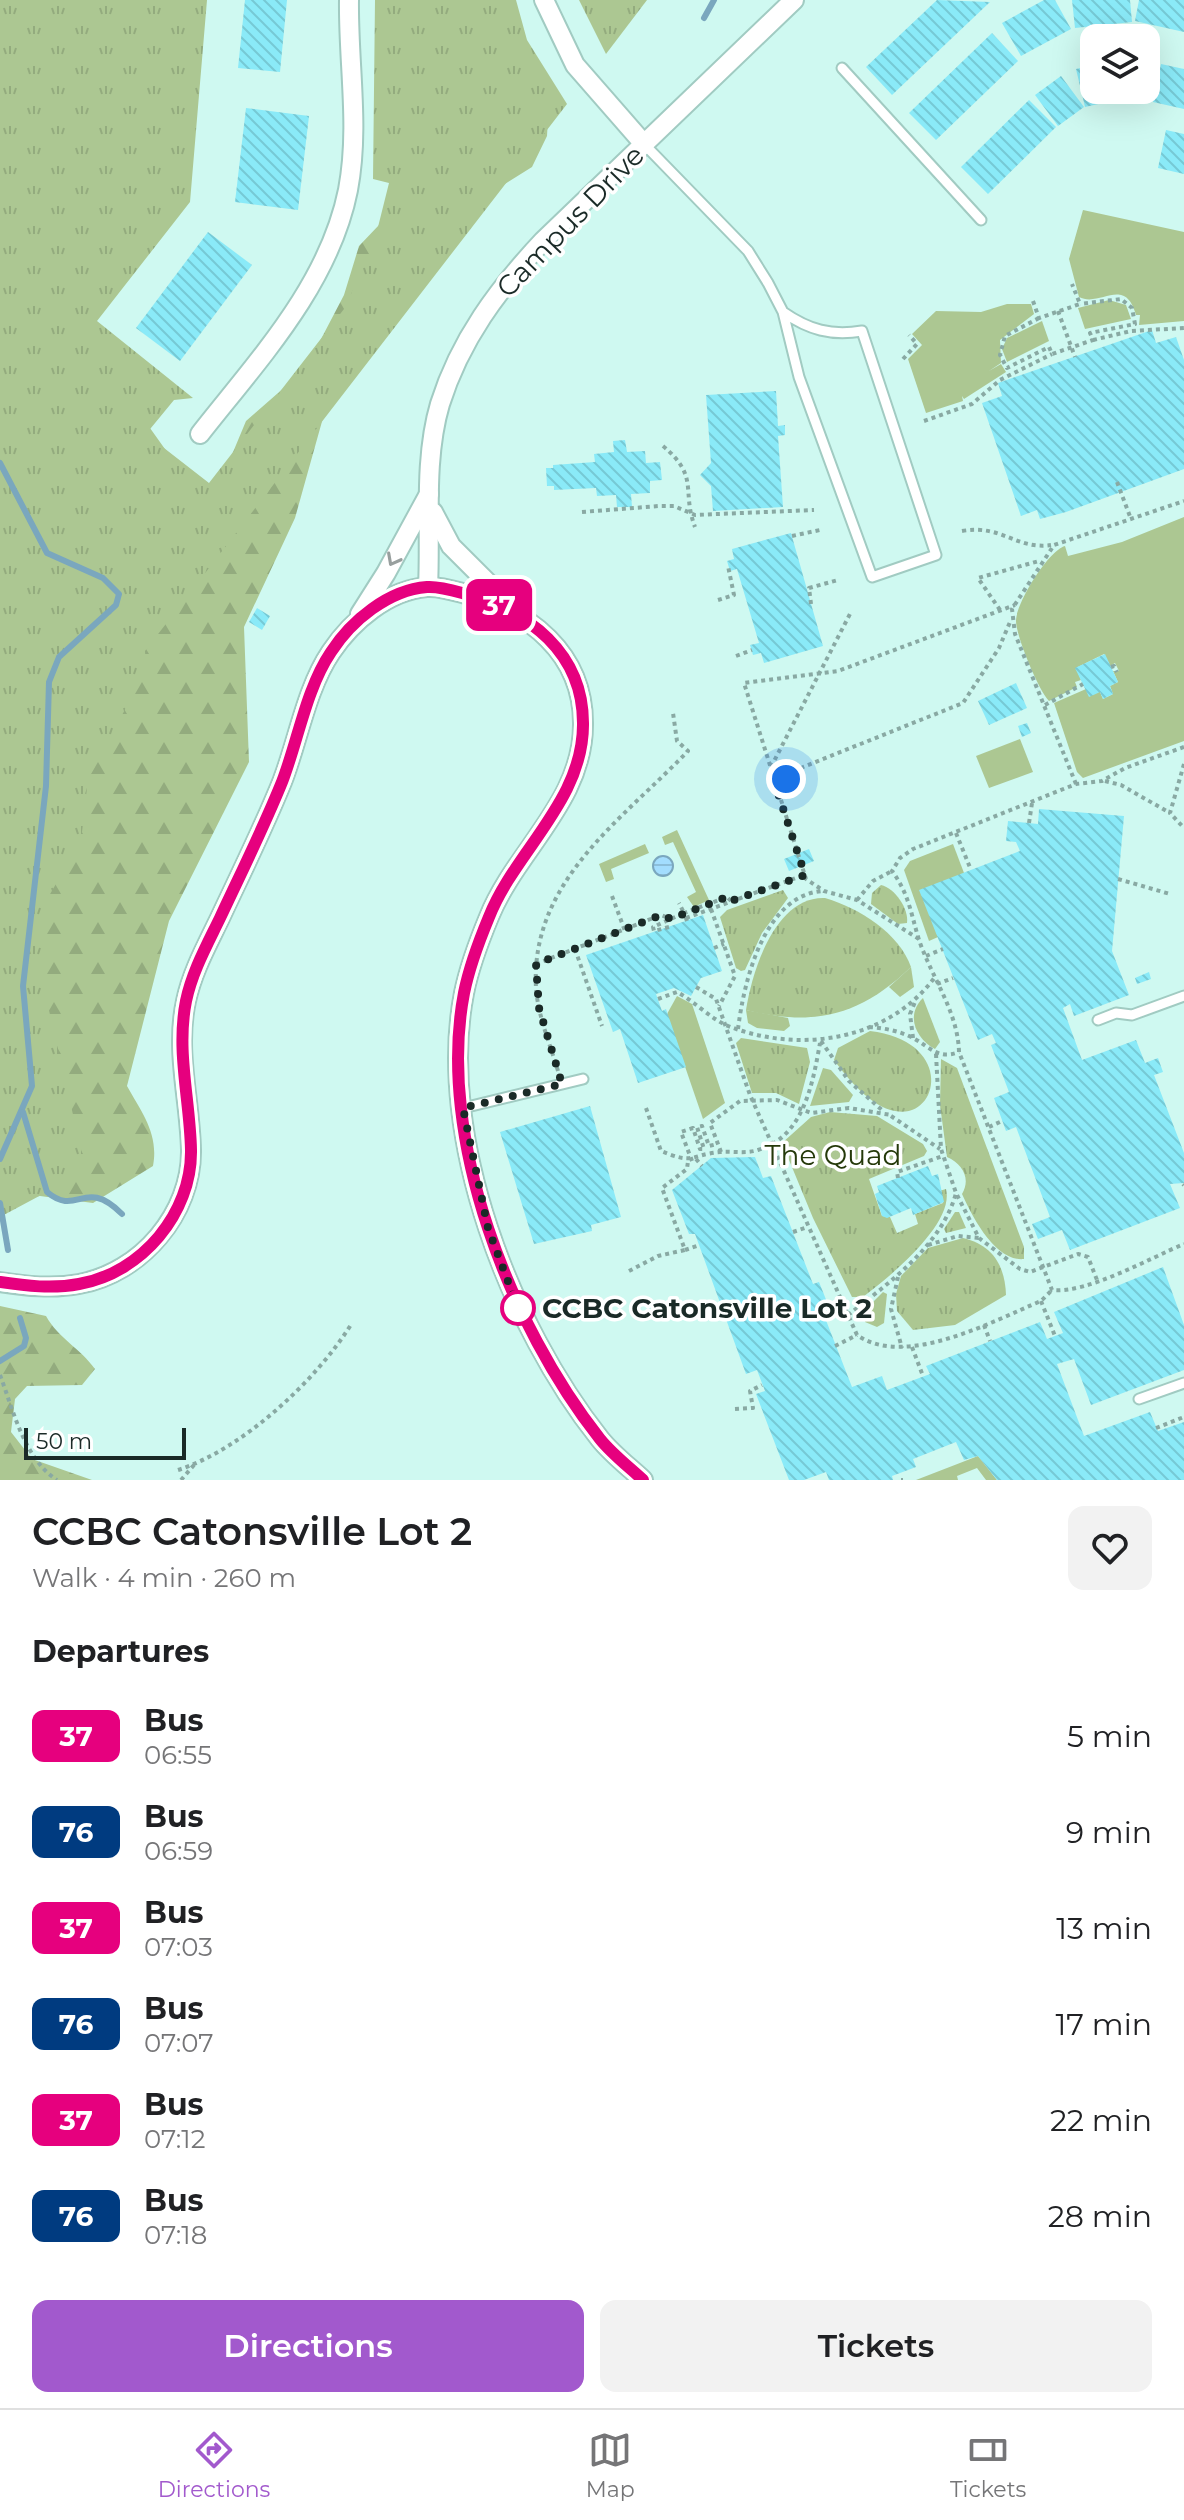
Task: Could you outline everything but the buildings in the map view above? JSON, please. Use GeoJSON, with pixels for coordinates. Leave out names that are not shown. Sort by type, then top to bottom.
{"type":"FeatureCollection","features":[{"type":"Feature","properties":{"kind":"street"},"geometry":{"type":"LineString","coordinates":[[200,434],[284,328],[315,276],[337,228],[348,189],[352,147],[349,0]]}},
{"type":"Feature","properties":{"kind":"street"},"geometry":{"type":"LineString","coordinates":[[544,0],[575,65],[644,144]]}},
{"type":"Feature","properties":{"kind":"street","name":"Campus Drive"},"geometry":{"type":"LineString","coordinates":[[428,587],[430,499],[440,406],[479,319],[505,280],[794,0]]}},
{"type":"Feature","properties":{"kind":"street"},"geometry":{"type":"LineString","coordinates":[[430,499],[440,527],[466,563],[562,653],[580,694],[584,726],[571,781],[490,912],[464,992],[460,1031],[463,1108],[488,1228],[516,1304],[602,1441],[643,1480]]}},
{"type":"Feature","properties":{"kind":"street"},"geometry":{"type":"LineString","coordinates":[[0,1282],[63,1287],[109,1275],[150,1246],[179,1207],[188,1180],[191,1152],[182,1031],[186,998],[199,962],[282,782],[329,654],[352,626],[430,499]]}},
{"type":"Feature","properties":{"kind":"street"},"geometry":{"type":"LineString","coordinates":[[352,626],[389,599],[428,587],[491,601],[521,615]]}},
{"type":"Feature","properties":{"kind":"lane"},"geometry":{"type":"LineString","coordinates":[[842,68],[981,220]]}},
{"type":"Feature","properties":{"kind":"lane"},"geometry":{"type":"LineString","coordinates":[[644,144],[748,251],[783,312],[799,377],[872,577],[936,555],[862,331],[825,332],[804,327],[783,312]]}},
{"type":"Feature","properties":{"kind":"lane"},"geometry":{"type":"LineString","coordinates":[[1098,1020],[1116,1013],[1132,1015],[1184,996]]}},
{"type":"Feature","properties":{"kind":"lane"},"geometry":{"type":"LineString","coordinates":[[463,1108],[583,1079]]}},
{"type":"Feature","properties":{"kind":"lane"},"geometry":{"type":"LineString","coordinates":[[1139,1399],[1184,1383]]}},
{"type":"Feature","properties":{"kind":"path"},"geometry":{"type":"LineString","coordinates":[[1072,284],[1080,304]]}},
{"type":"Feature","properties":{"kind":"path"},"geometry":{"type":"LineString","coordinates":[[1052,354],[1049,347],[1007,368],[1000,355],[1005,336],[1058,311],[1114,297],[1132,308],[1135,324],[1090,333],[1093,340]]}},
{"type":"Feature","properties":{"kind":"path"},"geometry":{"type":"LineString","coordinates":[[1033,301],[1039,318]]}},
{"type":"Feature","properties":{"kind":"path"},"geometry":{"type":"LineString","coordinates":[[1058,311],[1075,357]]}},
{"type":"Feature","properties":{"kind":"path"},"geometry":{"type":"LineString","coordinates":[[924,421],[972,404],[1000,380],[1071,347],[1131,331],[1184,328]]}},
{"type":"Feature","properties":{"kind":"path"},"geometry":{"type":"LineString","coordinates":[[903,359],[917,344],[909,335]]}},
{"type":"Feature","properties":{"kind":"path"},"geometry":{"type":"LineString","coordinates":[[663,446],[685,470],[690,482],[689,513],[695,527]]}},
{"type":"Feature","properties":{"kind":"path"},"geometry":{"type":"LineString","coordinates":[[1117,482],[1131,519]]}},
{"type":"Feature","properties":{"kind":"path"},"geometry":{"type":"LineString","coordinates":[[962,531],[995,530],[1027,545],[1054,545],[1184,501]]}},
{"type":"Feature","properties":{"kind":"path"},"geometry":{"type":"LineString","coordinates":[[582,512],[674,506],[689,513],[814,510]]}},
{"type":"Feature","properties":{"kind":"path"},"geometry":{"type":"LineString","coordinates":[[792,536],[820,530]]}},
{"type":"Feature","properties":{"kind":"path"},"geometry":{"type":"LineString","coordinates":[[777,790],[803,767],[963,703],[999,648],[1015,605],[1054,545]]}},
{"type":"Feature","properties":{"kind":"path"},"geometry":{"type":"LineString","coordinates":[[1000,610],[978,578],[1041,561]]}},
{"type":"Feature","properties":{"kind":"path"},"geometry":{"type":"LineString","coordinates":[[718,600],[734,595],[728,566]]}},
{"type":"Feature","properties":{"kind":"path"},"geometry":{"type":"LineString","coordinates":[[811,604],[809,588],[838,580]]}},
{"type":"Feature","properties":{"kind":"path"},"geometry":{"type":"LineString","coordinates":[[919,939],[857,900],[813,886],[805,875],[744,683],[838,671],[1015,605]]}},
{"type":"Feature","properties":{"kind":"path"},"geometry":{"type":"LineString","coordinates":[[771,767],[851,612]]}},
{"type":"Feature","properties":{"kind":"path"},"geometry":{"type":"LineString","coordinates":[[1011,619],[1076,784]]}},
{"type":"Feature","properties":{"kind":"path"},"geometry":{"type":"LineString","coordinates":[[736,656],[752,650]]}},
{"type":"Feature","properties":{"kind":"path"},"geometry":{"type":"LineString","coordinates":[[1111,667],[1114,666],[1117,672]]}},
{"type":"Feature","properties":{"kind":"path"},"geometry":{"type":"LineString","coordinates":[[1045,705],[1083,684]]}},
{"type":"Feature","properties":{"kind":"path"},"geometry":{"type":"LineString","coordinates":[[562,1084],[539,1008],[536,964],[545,922],[569,874],[598,838],[688,751],[677,741],[673,713]]}},
{"type":"Feature","properties":{"kind":"path"},"geometry":{"type":"LineString","coordinates":[[1102,781],[1147,759],[1184,747]]}},
{"type":"Feature","properties":{"kind":"path"},"geometry":{"type":"LineString","coordinates":[[1170,813],[1184,764]]}},
{"type":"Feature","properties":{"kind":"path"},"geometry":{"type":"LineString","coordinates":[[857,900],[873,881],[892,871],[900,858],[913,849],[1076,784],[1102,781],[1121,785],[1170,813],[1184,828]]}},
{"type":"Feature","properties":{"kind":"path"},"geometry":{"type":"LineString","coordinates":[[1029,823],[1032,803]]}},
{"type":"Feature","properties":{"kind":"path"},"geometry":{"type":"LineString","coordinates":[[956,833],[971,870]]}},
{"type":"Feature","properties":{"kind":"path"},"geometry":{"type":"LineString","coordinates":[[892,871],[912,905],[919,939],[957,1029],[959,1052],[1052,1290]]}},
{"type":"Feature","properties":{"kind":"path"},"geometry":{"type":"LineString","coordinates":[[669,927],[654,931],[653,927],[805,875]]}},
{"type":"Feature","properties":{"kind":"path"},"geometry":{"type":"LineString","coordinates":[[1118,879],[1170,894]]}},
{"type":"Feature","properties":{"kind":"path"},"geometry":{"type":"LineString","coordinates":[[738,1029],[749,976],[762,945],[786,908],[800,895],[824,891]]}},
{"type":"Feature","properties":{"kind":"path"},"geometry":{"type":"LineString","coordinates":[[612,896],[625,931]]}},
{"type":"Feature","properties":{"kind":"path"},"geometry":{"type":"LineString","coordinates":[[686,917],[727,897],[731,901]]}},
{"type":"Feature","properties":{"kind":"path"},"geometry":{"type":"LineString","coordinates":[[679,903],[686,917]]}},
{"type":"Feature","properties":{"kind":"path"},"geometry":{"type":"LineString","coordinates":[[711,909],[735,976],[719,1006]]}},
{"type":"Feature","properties":{"kind":"path"},"geometry":{"type":"LineString","coordinates":[[536,964],[661,915],[671,919]]}},
{"type":"Feature","properties":{"kind":"path"},"geometry":{"type":"LineString","coordinates":[[714,948],[724,944]]}},
{"type":"Feature","properties":{"kind":"path"},"geometry":{"type":"LineString","coordinates":[[575,949],[602,1026]]}},
{"type":"Feature","properties":{"kind":"path"},"geometry":{"type":"LineString","coordinates":[[926,956],[943,949]]}},
{"type":"Feature","properties":{"kind":"path"},"geometry":{"type":"LineString","coordinates":[[735,976],[749,976]]}},
{"type":"Feature","properties":{"kind":"path"},"geometry":{"type":"LineString","coordinates":[[913,1038],[910,1014],[916,1000],[935,977]]}},
{"type":"Feature","properties":{"kind":"path"},"geometry":{"type":"LineString","coordinates":[[937,984],[953,978]]}},
{"type":"Feature","properties":{"kind":"path"},"geometry":{"type":"LineString","coordinates":[[696,987],[710,994],[719,1006],[752,1101],[857,1335],[877,1347],[912,1347],[984,1325],[1041,1301],[1052,1290]]}},
{"type":"Feature","properties":{"kind":"path"},"geometry":{"type":"LineString","coordinates":[[658,999],[677,992],[725,1025],[768,1038],[821,1041],[869,1027],[916,1000]]}},
{"type":"Feature","properties":{"kind":"path"},"geometry":{"type":"LineString","coordinates":[[869,1027],[913,1038],[936,1054],[949,1056],[959,1052]]}},
{"type":"Feature","properties":{"kind":"path"},"geometry":{"type":"LineString","coordinates":[[685,1250],[662,1188],[687,1169],[692,1160],[721,1152],[760,1150],[772,1142],[802,1111],[821,1041]]}},
{"type":"Feature","properties":{"kind":"path"},"geometry":{"type":"LineString","coordinates":[[821,1041],[849,1081],[942,1153]]}},
{"type":"Feature","properties":{"kind":"path"},"geometry":{"type":"LineString","coordinates":[[936,1054],[942,1153],[956,1193],[979,1238],[1020,1269],[1030,1272],[1078,1254],[1088,1257],[1097,1280]]}},
{"type":"Feature","properties":{"kind":"path"},"geometry":{"type":"LineString","coordinates":[[721,1152],[710,1123],[740,1101],[777,1100],[802,1111],[849,1108],[891,1115]]}},
{"type":"Feature","properties":{"kind":"path"},"geometry":{"type":"LineString","coordinates":[[646,1108],[661,1151],[702,1166]]}},
{"type":"Feature","properties":{"kind":"path"},"geometry":{"type":"LineString","coordinates":[[989,1127],[1002,1121]]}},
{"type":"Feature","properties":{"kind":"path"},"geometry":{"type":"LineString","coordinates":[[692,1160],[681,1132],[693,1128],[700,1149],[704,1149],[697,1127],[702,1126],[709,1146],[717,1143]]}},
{"type":"Feature","properties":{"kind":"path"},"geometry":{"type":"LineString","coordinates":[[898,1178],[897,1172],[942,1153]]}},
{"type":"Feature","properties":{"kind":"path"},"geometry":{"type":"LineString","coordinates":[[941,1181],[950,1178]]}},
{"type":"Feature","properties":{"kind":"path"},"geometry":{"type":"LineString","coordinates":[[848,1315],[899,1274],[925,1247],[953,1205],[956,1193]]}},
{"type":"Feature","properties":{"kind":"path"},"geometry":{"type":"LineString","coordinates":[[793,1232],[808,1227]]}},
{"type":"Feature","properties":{"kind":"path"},"geometry":{"type":"LineString","coordinates":[[925,1247],[958,1236],[979,1238]]}},
{"type":"Feature","properties":{"kind":"path"},"geometry":{"type":"LineString","coordinates":[[1052,1290],[1064,1292],[1184,1244]]}},
{"type":"Feature","properties":{"kind":"path"},"geometry":{"type":"LineString","coordinates":[[629,1271],[658,1256],[700,1245]]}},
{"type":"Feature","properties":{"kind":"path"},"geometry":{"type":"LineString","coordinates":[[899,1274],[892,1291],[891,1309],[902,1348]]}},
{"type":"Feature","properties":{"kind":"path"},"geometry":{"type":"LineString","coordinates":[[1041,1301],[1055,1336]]}},
{"type":"Feature","properties":{"kind":"path"},"geometry":{"type":"LineString","coordinates":[[178,1470],[248,1430],[293,1393],[322,1367],[352,1323]]}},
{"type":"Feature","properties":{"kind":"path"},"geometry":{"type":"LineString","coordinates":[[984,1325],[990,1341]]}},
{"type":"Feature","properties":{"kind":"path"},"geometry":{"type":"LineString","coordinates":[[835,1346],[857,1335]]}},
{"type":"Feature","properties":{"kind":"path"},"geometry":{"type":"LineString","coordinates":[[912,1347],[923,1376]]}},
{"type":"Feature","properties":{"kind":"path"},"geometry":{"type":"LineString","coordinates":[[0,1376],[29,1447],[43,1470],[57,1480]]}},
{"type":"Feature","properties":{"kind":"path"},"geometry":{"type":"LineString","coordinates":[[735,1409],[753,1408],[750,1391],[762,1385]]}},
{"type":"Feature","properties":{"kind":"path"},"geometry":{"type":"LineString","coordinates":[[1156,1428],[1184,1417]]}},
{"type":"Feature","properties":{"kind":"path"},"geometry":{"type":"LineString","coordinates":[[181,1480],[195,1463]]}},
{"type":"Feature","properties":{"kind":"green space"},"geometry":{"type":"Polygon","coordinates":[[[0,0],[55,348],[145,421],[177,466],[213,486],[226,469],[246,421],[286,386],[320,341],[344,295],[359,246],[438,163],[548,118],[547,136],[532,167],[459,213],[335,375],[295,518],[244,627],[249,762],[169,921],[127,1086],[151,1134],[153,1166],[93,1203],[40,1196],[7,1200],[0,0]]]}},
{"type":"Feature","properties":{"kind":"green space"},"geometry":{"type":"Polygon","coordinates":[[[0,0],[207,0],[190,202],[97,321],[193,398],[174,400],[146,434],[209,483],[344,309],[373,247],[389,183],[373,179],[375,0],[516,0],[527,40],[567,104],[145,651],[146,670],[88,779],[81,841],[46,901],[39,967],[86,1171],[0,1217],[0,0]]]}},
{"type":"Feature","properties":{"kind":"green space"},"geometry":{"type":"Polygon","coordinates":[[[579,0],[647,0],[606,54],[579,0]]]}},
{"type":"Feature","properties":{"kind":"green space"},"geometry":{"type":"Polygon","coordinates":[[[1083,210],[1184,232],[1184,321],[1139,325],[1140,315],[1136,315],[1125,297],[1079,297],[1069,259],[1083,210]]]}},
{"type":"Feature","properties":{"kind":"green space"},"geometry":{"type":"Polygon","coordinates":[[[1109,300],[1126,305],[1131,319],[1085,329],[1078,308],[1109,300]]]}},
{"type":"Feature","properties":{"kind":"green space"},"geometry":{"type":"Polygon","coordinates":[[[1007,304],[1031,304],[1034,314],[1000,340],[1001,363],[989,371],[1001,364],[1006,372],[964,399],[962,396],[963,401],[926,413],[908,359],[922,345],[912,334],[936,311],[981,312],[1007,304]]]}},
{"type":"Feature","properties":{"kind":"green space"},"geometry":{"type":"Polygon","coordinates":[[[1042,321],[1049,341],[1007,362],[1002,349],[1007,338],[1042,321]]]}},
{"type":"Feature","properties":{"kind":"green space"},"geometry":{"type":"Polygon","coordinates":[[[1184,517],[1184,741],[1083,778],[1077,772],[1054,703],[1086,689],[1100,692],[1103,699],[1113,694],[1110,686],[1118,682],[1113,671],[1119,671],[1115,663],[1110,666],[1104,654],[1076,668],[1081,680],[1075,682],[1077,687],[1049,701],[1034,675],[1020,638],[1016,621],[1021,602],[1042,567],[1065,546],[1068,556],[1122,542],[1184,517]]]}},
{"type":"Feature","properties":{"kind":"green space"},"geometry":{"type":"Polygon","coordinates":[[[1020,739],[1033,772],[989,788],[976,756],[1020,739]]]}},
{"type":"Feature","properties":{"kind":"green space"},"geometry":{"type":"Polygon","coordinates":[[[677,830],[709,900],[694,907],[687,897],[696,892],[673,842],[665,845],[662,837],[677,830]]]}},
{"type":"Feature","properties":{"kind":"green space"},"geometry":{"type":"Polygon","coordinates":[[[645,844],[649,853],[611,869],[614,879],[606,882],[599,864],[645,844]]]}},
{"type":"Feature","properties":{"kind":"green space"},"geometry":{"type":"Polygon","coordinates":[[[953,844],[964,873],[938,937],[929,941],[904,870],[910,861],[953,844]]]}},
{"type":"Feature","properties":{"kind":"green space"},"geometry":{"type":"Polygon","coordinates":[[[881,885],[900,900],[907,923],[898,924],[871,904],[872,893],[881,885]]]}},
{"type":"Feature","properties":{"kind":"green space"},"geometry":{"type":"Polygon","coordinates":[[[783,890],[788,898],[762,933],[745,970],[741,971],[736,968],[720,917],[727,910],[783,890]]]}},
{"type":"Feature","properties":{"kind":"green space"},"geometry":{"type":"Polygon","coordinates":[[[825,898],[851,908],[876,924],[897,943],[911,967],[873,997],[835,1013],[793,1017],[746,1010],[760,957],[780,922],[792,909],[807,901],[825,898]]]}},
{"type":"Feature","properties":{"kind":"green space"},"geometry":{"type":"Polygon","coordinates":[[[911,967],[914,987],[900,997],[889,987],[911,967]]]}},
{"type":"Feature","properties":{"kind":"green space"},"geometry":{"type":"Polygon","coordinates":[[[677,996],[692,1004],[725,1103],[703,1119],[667,1014],[677,996]]]}},
{"type":"Feature","properties":{"kind":"green space"},"geometry":{"type":"Polygon","coordinates":[[[923,998],[940,1042],[935,1049],[928,1045],[915,1026],[915,1012],[923,998]]]}},
{"type":"Feature","properties":{"kind":"green space"},"geometry":{"type":"Polygon","coordinates":[[[746,1010],[788,1018],[790,1026],[784,1031],[757,1028],[748,1023],[746,1010]]]}},
{"type":"Feature","properties":{"kind":"green space","name":"The Quad"},"geometry":{"type":"Polygon","coordinates":[[[870,1031],[897,1038],[916,1049],[927,1063],[931,1078],[929,1092],[922,1104],[910,1111],[895,1111],[877,1104],[834,1060],[838,1048],[870,1031]]]}},
{"type":"Feature","properties":{"kind":"green space","name":"The Quad"},"geometry":{"type":"Polygon","coordinates":[[[741,1038],[807,1048],[810,1062],[799,1104],[776,1093],[752,1093],[736,1043],[741,1038]]]}},
{"type":"Feature","properties":{"kind":"green space","name":"The Quad"},"geometry":{"type":"Polygon","coordinates":[[[941,1059],[957,1068],[1024,1247],[1024,1259],[1013,1258],[994,1246],[978,1225],[962,1194],[966,1183],[964,1172],[947,1157],[940,1105],[941,1059]]]}},
{"type":"Feature","properties":{"kind":"green space","name":"The Quad"},"geometry":{"type":"Polygon","coordinates":[[[823,1068],[831,1070],[853,1095],[849,1102],[810,1106],[823,1068]]]}},
{"type":"Feature","properties":{"kind":"green space","name":"The Quad"},"geometry":{"type":"Polygon","coordinates":[[[830,1112],[877,1116],[923,1144],[927,1151],[924,1156],[869,1179],[882,1216],[890,1217],[897,1233],[918,1224],[915,1214],[943,1203],[939,1191],[946,1189],[946,1203],[930,1234],[903,1264],[863,1297],[852,1297],[813,1218],[782,1143],[811,1117],[830,1112]]]}},
{"type":"Feature","properties":{"kind":"green space","name":"The Quad"},"geometry":{"type":"Polygon","coordinates":[[[955,1212],[959,1212],[966,1228],[946,1233],[944,1229],[955,1212]]]}},
{"type":"Feature","properties":{"kind":"green space","name":"The Quad"},"geometry":{"type":"Polygon","coordinates":[[[963,1238],[990,1251],[1000,1266],[1006,1295],[955,1325],[913,1330],[897,1311],[896,1294],[901,1276],[928,1248],[963,1238]]]}},
{"type":"Feature","properties":{"kind":"green space"},"geometry":{"type":"Polygon","coordinates":[[[883,1292],[887,1294],[884,1323],[877,1327],[865,1322],[869,1306],[883,1292]]]}},
{"type":"Feature","properties":{"kind":"green space"},"geometry":{"type":"Polygon","coordinates":[[[0,1306],[46,1316],[95,1369],[82,1385],[27,1386],[15,1399],[11,1432],[32,1459],[92,1480],[0,1480],[0,1306]]]}},
{"type":"Feature","properties":{"kind":"green space"},"geometry":{"type":"Polygon","coordinates":[[[978,1456],[997,1480],[986,1480],[977,1468],[957,1476],[958,1480],[916,1480],[978,1456]]]}},
{"type":"Feature","properties":{"kind":"water"},"geometry":{"type":"Polygon","coordinates":[[[663,856],[670,859],[673,866],[670,873],[663,876],[656,873],[653,866],[656,859],[663,856]]]}},
{"type":"Feature","properties":{"kind":"waterway"},"geometry":{"type":"LineString","coordinates":[[704,18],[714,0]]}},
{"type":"Feature","properties":{"kind":"waterway"},"geometry":{"type":"LineString","coordinates":[[0,463],[47,553],[103,578],[119,594],[116,605],[59,657],[49,682],[46,786],[23,986],[32,1086],[0,1159]]}},
{"type":"Feature","properties":{"kind":"waterway"},"geometry":{"type":"LineString","coordinates":[[23,1112],[47,1192],[66,1201],[99,1198],[122,1214]]}},
{"type":"Feature","properties":{"kind":"waterway"},"geometry":{"type":"LineString","coordinates":[[0,1203],[8,1250]]}},
{"type":"Feature","properties":{"kind":"waterway"},"geometry":{"type":"LineString","coordinates":[[0,1361],[24,1346],[26,1338],[20,1318]]}},
{"type":"Feature","properties":{"kind":"bus line","name":"37"},"geometry":{"type":"LineString","coordinates":[[0,1282],[33,1287],[85,1284],[109,1275],[128,1263],[166,1229],[179,1207],[188,1180],[191,1152],[183,1065],[182,1031],[186,998],[199,962],[282,782],[329,654],[367,612],[389,599],[428,587],[491,601],[521,615],[562,653],[574,674],[584,726],[571,781],[559,805],[490,912],[477,950],[464,992],[460,1031],[463,1114],[488,1228],[516,1304],[534,1338],[602,1441],[643,1480]]}},
{"type":"Feature","properties":{"kind":"place","name":"CCBC Catonsville Lot 2"},"geometry":{"type":"Point","coordinates":[518,1308]}},
{"type":"Feature","properties":{"kind":"route"},"geometry":{"type":"LineString","coordinates":[[518,1308],[488,1228],[472,1164],[463,1108],[562,1084],[539,1008],[536,964],[661,915],[671,919],[727,897],[731,901],[805,875],[777,790],[786,779]]}}]}
